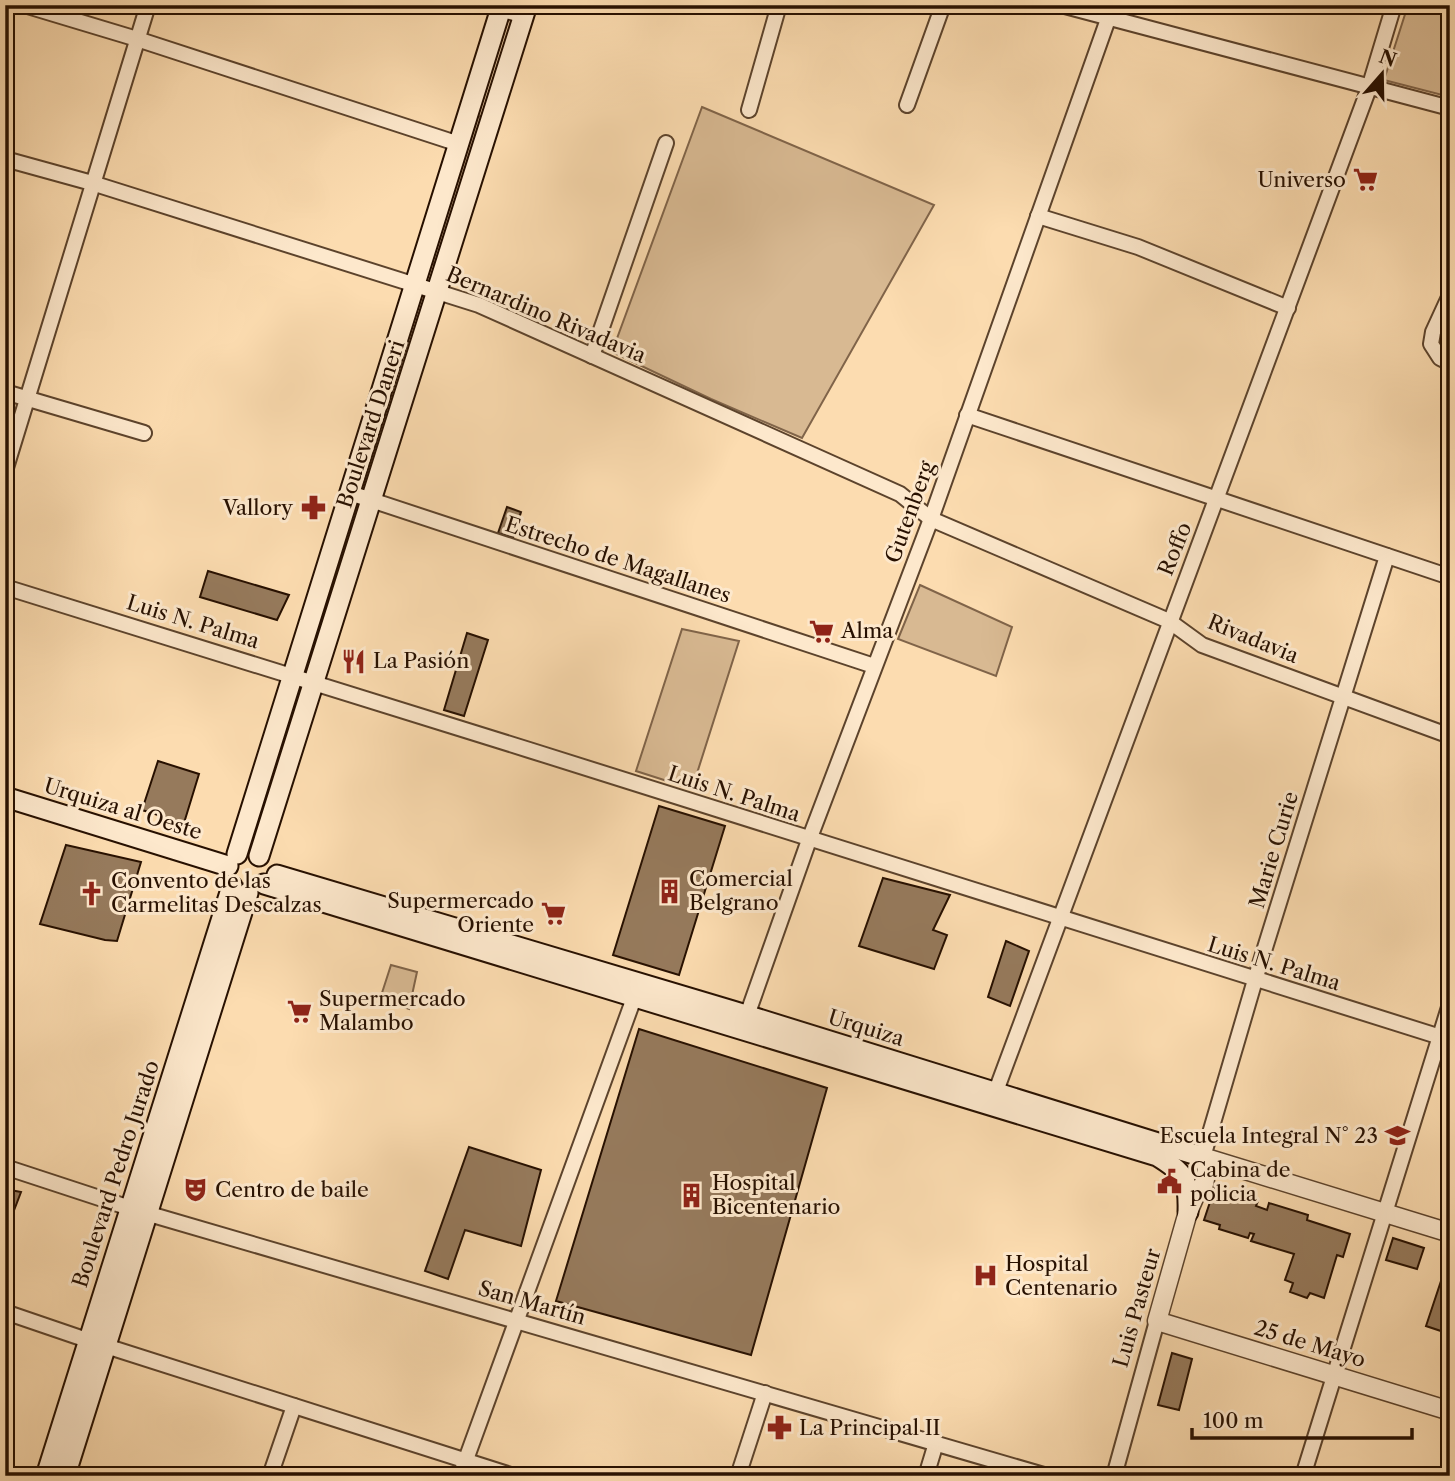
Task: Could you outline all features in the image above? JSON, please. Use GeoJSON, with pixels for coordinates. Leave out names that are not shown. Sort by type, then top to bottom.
{"type":"FeatureCollection","features":[{"type":"Feature","properties":{"kind":"main road","name":"Boulevard Daneri"},"geometry":{"type":"LineString","coordinates":[[232,860],[266,763],[459,144],[497,7]]}},
{"type":"Feature","properties":{"kind":"main road","name":"Boulevard Daneri"},"geometry":{"type":"LineString","coordinates":[[254,878],[525,11]]}},
{"type":"Feature","properties":{"kind":"main road"},"geometry":{"type":"LineString","coordinates":[[472,102],[494,109]]}},
{"type":"Feature","properties":{"kind":"main road"},"geometry":{"type":"LineString","coordinates":[[266,763],[286,770]]}},
{"type":"Feature","properties":{"kind":"main road","name":"Urquiza al Oeste"},"geometry":{"type":"LineString","coordinates":[[5,797],[232,860],[248,852],[254,878]]}},
{"type":"Feature","properties":{"kind":"main road"},"geometry":{"type":"LineString","coordinates":[[232,860],[227,876],[254,878]]}},
{"type":"Feature","properties":{"kind":"main road","name":"Urquiza"},"geometry":{"type":"LineString","coordinates":[[254,878],[634,998],[744,1023]]}},
{"type":"Feature","properties":{"kind":"main road","name":"Urquiza"},"geometry":{"type":"LineString","coordinates":[[254,878],[993,1099],[1203,1157]]}},
{"type":"Feature","properties":{"kind":"main road","name":"Boulevard Pedro Jurado"},"geometry":{"type":"LineString","coordinates":[[46,1476],[96,1343],[254,878]]}},
{"type":"Feature","properties":{"kind":"main road","name":"Urquiza"},"geometry":{"type":"LineString","coordinates":[[993,1099],[1157,1156],[1177,1168],[1188,1186],[1188,1212]]}},
{"type":"Feature","properties":{"kind":"main road","name":"Boulevard Pedro Jurado"},"geometry":{"type":"LineString","coordinates":[[65,1476],[96,1343]]}},
{"type":"Feature","properties":{"kind":"street"},"geometry":{"type":"LineString","coordinates":[[24,5],[459,144]]}},
{"type":"Feature","properties":{"kind":"street"},"geometry":{"type":"LineString","coordinates":[[5,471],[148,5]]}},
{"type":"Feature","properties":{"kind":"street"},"geometry":{"type":"LineString","coordinates":[[749,110],[779,5]]}},
{"type":"Feature","properties":{"kind":"street"},"geometry":{"type":"LineString","coordinates":[[907,105],[943,5]]}},
{"type":"Feature","properties":{"kind":"street"},"geometry":{"type":"LineString","coordinates":[[1061,5],[1111,11],[1369,88],[1450,108]]}},
{"type":"Feature","properties":{"kind":"street","name":"Roffo"},"geometry":{"type":"LineString","coordinates":[[993,1099],[1369,88],[1394,5]]}},
{"type":"Feature","properties":{"kind":"street"},"geometry":{"type":"LineString","coordinates":[[497,7],[525,11]]}},
{"type":"Feature","properties":{"kind":"street","name":"Gutenberg"},"geometry":{"type":"LineString","coordinates":[[744,1023],[809,840],[931,519],[1111,11]]}},
{"type":"Feature","properties":{"kind":"street"},"geometry":{"type":"LineString","coordinates":[[592,356],[666,143]]}},
{"type":"Feature","properties":{"kind":"street","name":"Bernardino Rivadavia"},"geometry":{"type":"LineString","coordinates":[[5,159],[92,183],[479,305],[900,494],[931,519]]}},
{"type":"Feature","properties":{"kind":"street"},"geometry":{"type":"LineString","coordinates":[[1038,216],[1138,247],[1288,308]]}},
{"type":"Feature","properties":{"kind":"street"},"geometry":{"type":"LineString","coordinates":[[1450,295],[1433,332],[1431,344],[1440,358],[1450,363]]}},
{"type":"Feature","properties":{"kind":"street"},"geometry":{"type":"LineString","coordinates":[[5,392],[144,433]]}},
{"type":"Feature","properties":{"kind":"street"},"geometry":{"type":"LineString","coordinates":[[967,415],[1450,578]]}},
{"type":"Feature","properties":{"kind":"street","name":"Estrecho de Magallanes"},"geometry":{"type":"LineString","coordinates":[[350,493],[874,666]]}},
{"type":"Feature","properties":{"kind":"street","name":"Rivadavia"},"geometry":{"type":"LineString","coordinates":[[931,519],[1169,621],[1202,645],[1450,736]]}},
{"type":"Feature","properties":{"kind":"street","name":"Marie Curie"},"geometry":{"type":"LineString","coordinates":[[1203,1157],[1387,556]]}},
{"type":"Feature","properties":{"kind":"street","name":"Luis N. Palma"},"geometry":{"type":"LineString","coordinates":[[5,587],[1445,1038]]}},
{"type":"Feature","properties":{"kind":"street"},"geometry":{"type":"LineString","coordinates":[[460,1476],[634,998]]}},
{"type":"Feature","properties":{"kind":"street"},"geometry":{"type":"LineString","coordinates":[[1303,1476],[1385,1213],[1445,1038],[1450,1004]]}},
{"type":"Feature","properties":{"kind":"street","name":"Luis Pasteur"},"geometry":{"type":"LineString","coordinates":[[1114,1476],[1188,1212],[1197,1191],[1204,1184],[1207,1169],[1203,1157]]}},
{"type":"Feature","properties":{"kind":"street","name":"Urquiza"},"geometry":{"type":"LineString","coordinates":[[1203,1157],[1450,1233]]}},
{"type":"Feature","properties":{"kind":"street","name":"San Martín"},"geometry":{"type":"LineString","coordinates":[[5,1167],[139,1210],[1047,1476]]}},
{"type":"Feature","properties":{"kind":"street"},"geometry":{"type":"LineString","coordinates":[[5,1311],[96,1343],[514,1476]]}},
{"type":"Feature","properties":{"kind":"street","name":"25 de Mayo"},"geometry":{"type":"LineString","coordinates":[[1157,1321],[1450,1411]]}},
{"type":"Feature","properties":{"kind":"street"},"geometry":{"type":"LineString","coordinates":[[738,1476],[765,1393]]}},
{"type":"Feature","properties":{"kind":"street"},"geometry":{"type":"LineString","coordinates":[[270,1476],[294,1405]]}},
{"type":"Feature","properties":{"kind":"street"},"geometry":{"type":"LineString","coordinates":[[926,1476],[936,1443]]}},
{"type":"Feature","properties":{"kind":"shaded area"},"geometry":{"type":"Polygon","coordinates":[[[1408,5],[1450,5],[1450,97],[1384,80],[1408,5]]]}},
{"type":"Feature","properties":{"kind":"shaded area"},"geometry":{"type":"Polygon","coordinates":[[[702,107],[934,205],[802,438],[612,352],[702,107]]]}},
{"type":"Feature","properties":{"kind":"shaded area"},"geometry":{"type":"Polygon","coordinates":[[[478,116],[482,117],[435,264],[431,263],[478,116]]]}},
{"type":"Feature","properties":{"kind":"shaded area"},"geometry":{"type":"Polygon","coordinates":[[[920,585],[1012,627],[996,676],[898,639],[920,585]]]}},
{"type":"Feature","properties":{"kind":"shaded area"},"geometry":{"type":"Polygon","coordinates":[[[682,629],[739,641],[692,789],[636,771],[682,629]]]}},
{"type":"Feature","properties":{"kind":"shaded area"},"geometry":{"type":"Polygon","coordinates":[[[391,965],[417,972],[409,1009],[380,999],[391,965]]]}},
{"type":"Feature","properties":{"kind":"building"},"geometry":{"type":"Polygon","coordinates":[[[507,507],[521,512],[513,538],[498,533],[507,507]]]}},
{"type":"Feature","properties":{"kind":"building"},"geometry":{"type":"Polygon","coordinates":[[[208,571],[289,595],[277,620],[200,597],[208,571]]]}},
{"type":"Feature","properties":{"kind":"building"},"geometry":{"type":"Polygon","coordinates":[[[467,633],[488,640],[464,716],[444,710],[467,633]]]}},
{"type":"Feature","properties":{"kind":"building"},"geometry":{"type":"Polygon","coordinates":[[[158,761],[199,774],[184,823],[142,810],[158,761]]]}},
{"type":"Feature","properties":{"kind":"building","name":"Comercial Belgrano"},"geometry":{"type":"Polygon","coordinates":[[[659,806],[725,826],[679,975],[613,955],[659,806]]]}},
{"type":"Feature","properties":{"kind":"building","name":"Convento de las Carmelitas Descalzas"},"geometry":{"type":"Polygon","coordinates":[[[66,845],[141,862],[117,941],[40,924],[66,845]]]}},
{"type":"Feature","properties":{"kind":"building"},"geometry":{"type":"Polygon","coordinates":[[[883,878],[950,895],[933,930],[947,935],[934,969],[859,946],[883,878]]]}},
{"type":"Feature","properties":{"kind":"building"},"geometry":{"type":"Polygon","coordinates":[[[1006,941],[1029,951],[1010,1006],[988,997],[1006,941]]]}},
{"type":"Feature","properties":{"kind":"building","name":"Hospital Bicentenario"},"geometry":{"type":"Polygon","coordinates":[[[639,1029],[827,1088],[751,1355],[556,1301],[639,1029]]]}},
{"type":"Feature","properties":{"kind":"building"},"geometry":{"type":"Polygon","coordinates":[[[469,1147],[541,1170],[521,1246],[465,1230],[448,1279],[425,1271],[469,1147]]]}},
{"type":"Feature","properties":{"kind":"building"},"geometry":{"type":"Polygon","coordinates":[[[1215,1187],[1258,1201],[1256,1206],[1267,1210],[1269,1203],[1308,1215],[1307,1220],[1350,1234],[1343,1257],[1337,1255],[1324,1298],[1310,1293],[1307,1298],[1290,1292],[1293,1283],[1285,1280],[1294,1254],[1251,1241],[1254,1234],[1250,1233],[1248,1238],[1219,1229],[1220,1225],[1204,1220],[1215,1187]]]}},
{"type":"Feature","properties":{"kind":"building"},"geometry":{"type":"Polygon","coordinates":[[[5,1189],[21,1192],[5,1234],[5,1189]]]}},
{"type":"Feature","properties":{"kind":"building"},"geometry":{"type":"Polygon","coordinates":[[[1393,1238],[1424,1248],[1417,1269],[1386,1260],[1393,1238]]]}},
{"type":"Feature","properties":{"kind":"building"},"geometry":{"type":"Polygon","coordinates":[[[1450,1257],[1450,1334],[1426,1326],[1450,1257]]]}},
{"type":"Feature","properties":{"kind":"building"},"geometry":{"type":"Polygon","coordinates":[[[1172,1353],[1192,1359],[1179,1410],[1158,1405],[1172,1353]]]}},
{"type":"Feature","properties":{"kind":"place","name":"Universo"},"geometry":{"type":"Point","coordinates":[1366,180]}},
{"type":"Feature","properties":{"kind":"place","name":"Vallory"},"geometry":{"type":"Point","coordinates":[313,508]}},
{"type":"Feature","properties":{"kind":"place","name":"Alma"},"geometry":{"type":"Point","coordinates":[821,631]}},
{"type":"Feature","properties":{"kind":"place","name":"La Pasión"},"geometry":{"type":"Point","coordinates":[353,661]}},
{"type":"Feature","properties":{"kind":"place","name":"Comercial Belgrano"},"geometry":{"type":"Point","coordinates":[669,891]}},
{"type":"Feature","properties":{"kind":"place","name":"Convento de las Carmelitas Descalzas"},"geometry":{"type":"Point","coordinates":[91,893]}},
{"type":"Feature","properties":{"kind":"place","name":"Supermercado Oriente"},"geometry":{"type":"Point","coordinates":[554,913]}},
{"type":"Feature","properties":{"kind":"place","name":"Supermercado Malambo"},"geometry":{"type":"Point","coordinates":[299,1011]}},
{"type":"Feature","properties":{"kind":"place","name":"Escuela Integral N° 23"},"geometry":{"type":"Point","coordinates":[1398,1136]}},
{"type":"Feature","properties":{"kind":"place","name":"Cabina de policia"},"geometry":{"type":"Point","coordinates":[1170,1182]}},
{"type":"Feature","properties":{"kind":"place","name":"Centro de baile"},"geometry":{"type":"Point","coordinates":[195,1190]}},
{"type":"Feature","properties":{"kind":"place","name":"Hospital Bicentenario"},"geometry":{"type":"Point","coordinates":[692,1195]}},
{"type":"Feature","properties":{"kind":"place","name":"Hospital Centenario"},"geometry":{"type":"Point","coordinates":[985,1276]}},
{"type":"Feature","properties":{"kind":"place","name":"La Principal II"},"geometry":{"type":"Point","coordinates":[779,1428]}}]}
